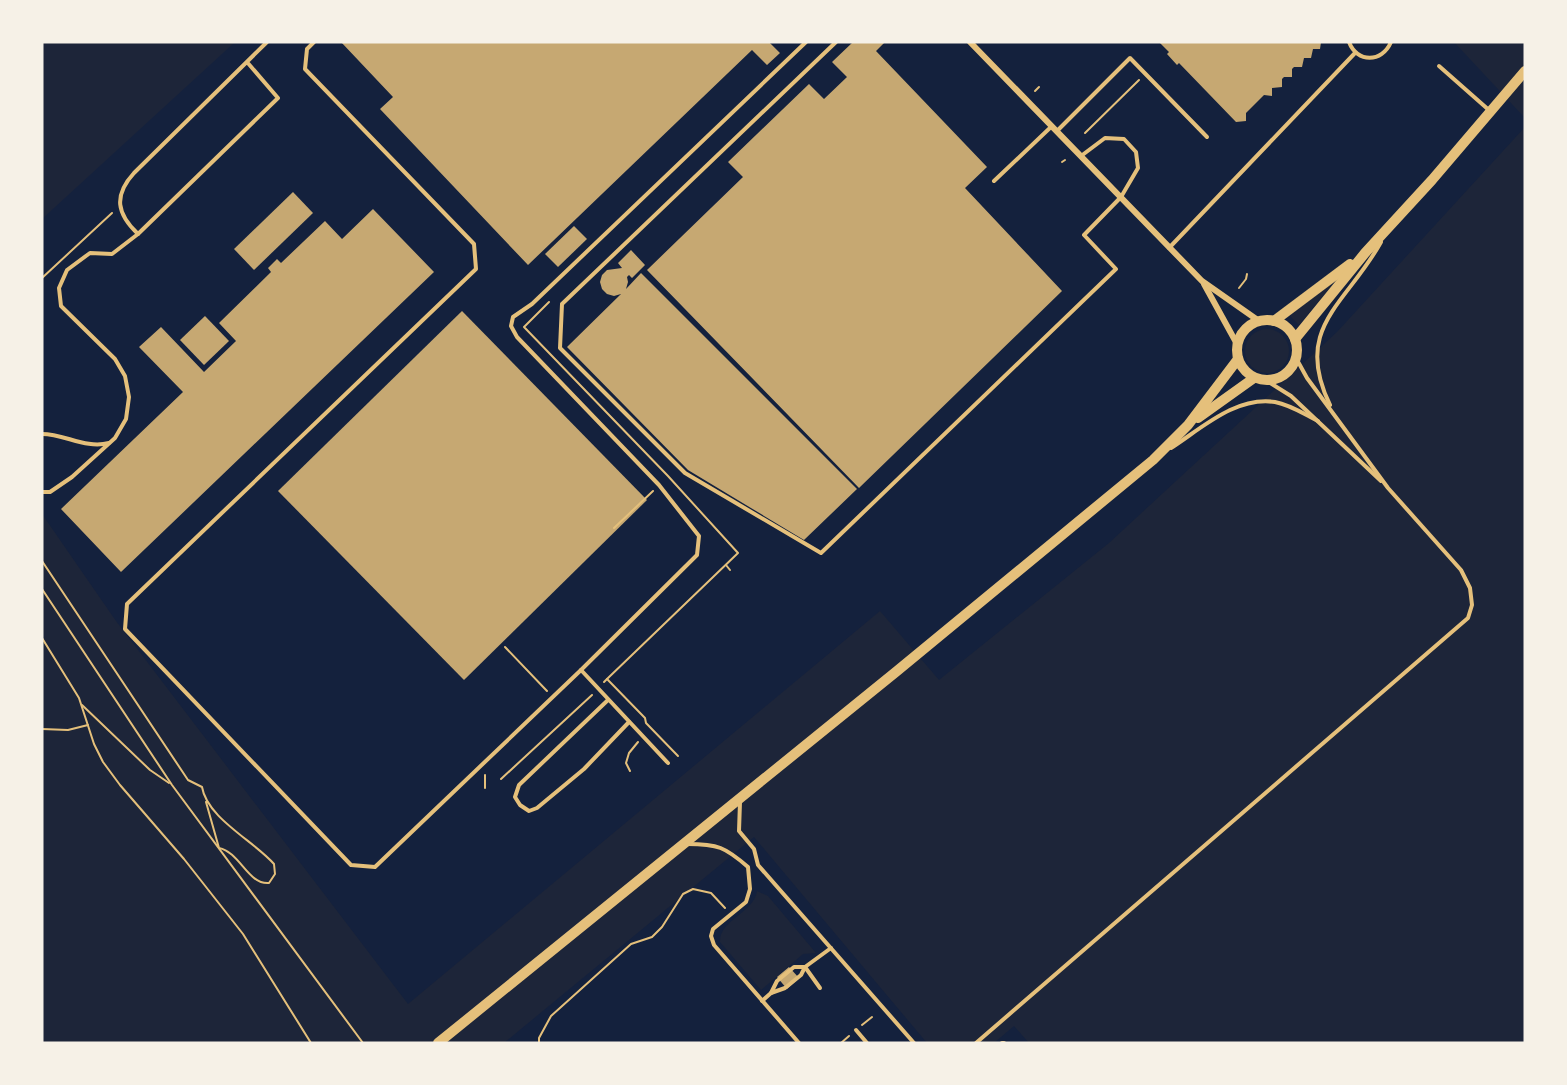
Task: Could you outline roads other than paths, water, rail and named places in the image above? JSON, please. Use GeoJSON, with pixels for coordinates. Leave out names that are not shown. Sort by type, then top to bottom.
{"type":"FeatureCollection","features":[{"type":"Feature","properties":{"kind":"main road"},"geometry":{"type":"LineString","coordinates":[[1294,339],[1365,253],[1465,143],[1525,71]]}},
{"type":"Feature","properties":{"kind":"main road"},"geometry":{"type":"LineString","coordinates":[[1274,321],[1365,253]]}},
{"type":"Feature","properties":{"kind":"main road"},"geometry":{"type":"LineString","coordinates":[[1259,321],[1274,321],[1287,328],[1294,339],[1297,349],[1296,358],[1285,374],[1267,381],[1254,378],[1246,372],[1238,359],[1237,344],[1244,331],[1259,321]]}},
{"type":"Feature","properties":{"kind":"main road"},"geometry":{"type":"LineString","coordinates":[[1188,426],[1238,359]]}},
{"type":"Feature","properties":{"kind":"main road"},"geometry":{"type":"LineString","coordinates":[[438,1043],[897,672],[1153,460],[1188,426],[1254,378]]}},
{"type":"Feature","properties":{"kind":"street"},"geometry":{"type":"LineString","coordinates":[[970,42],[1202,281],[1259,321]]}},
{"type":"Feature","properties":{"kind":"street"},"geometry":{"type":"LineString","coordinates":[[1202,281],[1237,344]]}},
{"type":"Feature","properties":{"kind":"lane"},"geometry":{"type":"LineString","coordinates":[[138,234],[126,222],[119,208],[127,180],[267,42]]}},
{"type":"Feature","properties":{"kind":"lane"},"geometry":{"type":"LineString","coordinates":[[314,42],[307,49],[305,69],[474,244],[476,269],[127,604],[124,629],[351,865],[375,867],[581,670],[697,555],[699,536],[659,485],[517,337],[511,326],[513,317],[532,304],[806,42]]}},
{"type":"Feature","properties":{"kind":"lane"},"geometry":{"type":"LineString","coordinates":[[836,42],[562,304],[560,348],[685,473],[821,553],[1116,268],[1084,235],[1121,197],[1138,168],[1136,152],[1124,140],[1105,138],[1081,156]]}},
{"type":"Feature","properties":{"kind":"lane"},"geometry":{"type":"LineString","coordinates":[[1349,42],[1356,53],[1366,58],[1377,57],[1385,52],[1391,42]]}},
{"type":"Feature","properties":{"kind":"lane"},"geometry":{"type":"LineString","coordinates":[[1169,248],[1356,53]]}},
{"type":"Feature","properties":{"kind":"lane"},"geometry":{"type":"LineString","coordinates":[[994,181],[1130,58],[1207,137]]}},
{"type":"Feature","properties":{"kind":"lane"},"geometry":{"type":"LineString","coordinates":[[42,492],[50,492],[72,477],[115,438],[126,419],[129,397],[126,376],[115,359],[61,306],[59,288],[67,270],[90,253],[112,254],[138,234],[278,98],[247,62]]}},
{"type":"Feature","properties":{"kind":"lane"},"geometry":{"type":"LineString","coordinates":[[1438,66],[1490,111]]}},
{"type":"Feature","properties":{"kind":"lane"},"geometry":{"type":"LineString","coordinates":[[1335,414],[1322,387],[1317,359],[1318,343],[1323,326],[1361,275],[1389,228]]}},
{"type":"Feature","properties":{"kind":"lane"},"geometry":{"type":"LineString","coordinates":[[1296,358],[1307,378],[1388,488]]}},
{"type":"Feature","properties":{"kind":"lane"},"geometry":{"type":"LineString","coordinates":[[976,1043],[1467,618],[1472,605],[1470,588],[1461,570],[1388,488],[1291,396],[1267,381]]}},
{"type":"Feature","properties":{"kind":"lane"},"geometry":{"type":"LineString","coordinates":[[1153,460],[1235,406],[1254,401],[1276,402],[1294,408],[1318,421]]}},
{"type":"Feature","properties":{"kind":"lane"},"geometry":{"type":"LineString","coordinates":[[42,434],[52,434],[97,446],[110,443]]}},
{"type":"Feature","properties":{"kind":"lane"},"geometry":{"type":"LineString","coordinates":[[581,670],[668,763]]}},
{"type":"Feature","properties":{"kind":"lane"},"geometry":{"type":"LineString","coordinates":[[608,700],[519,785],[515,796],[520,805],[529,811],[537,808],[584,769],[629,722]]}},
{"type":"Feature","properties":{"kind":"lane"},"geometry":{"type":"LineString","coordinates":[[740,797],[739,831],[754,849],[758,865],[914,1043]]}},
{"type":"Feature","properties":{"kind":"lane"},"geometry":{"type":"LineString","coordinates":[[683,844],[706,844],[729,851],[748,867],[750,889],[746,902],[713,929],[711,936],[714,945],[799,1043]]}},
{"type":"Feature","properties":{"kind":"lane"},"geometry":{"type":"LineString","coordinates":[[748,867],[758,865]]}},
{"type":"Feature","properties":{"kind":"lane"},"geometry":{"type":"LineString","coordinates":[[762,1001],[801,975],[805,967],[831,948]]}},
{"type":"Feature","properties":{"kind":"lane"},"geometry":{"type":"LineString","coordinates":[[771,993],[777,981],[794,967],[805,967]]}},
{"type":"Feature","properties":{"kind":"lane"},"geometry":{"type":"LineString","coordinates":[[805,967],[820,988]]}},
{"type":"Feature","properties":{"kind":"lane"},"geometry":{"type":"LineString","coordinates":[[856,1030],[867,1043]]}}]}
